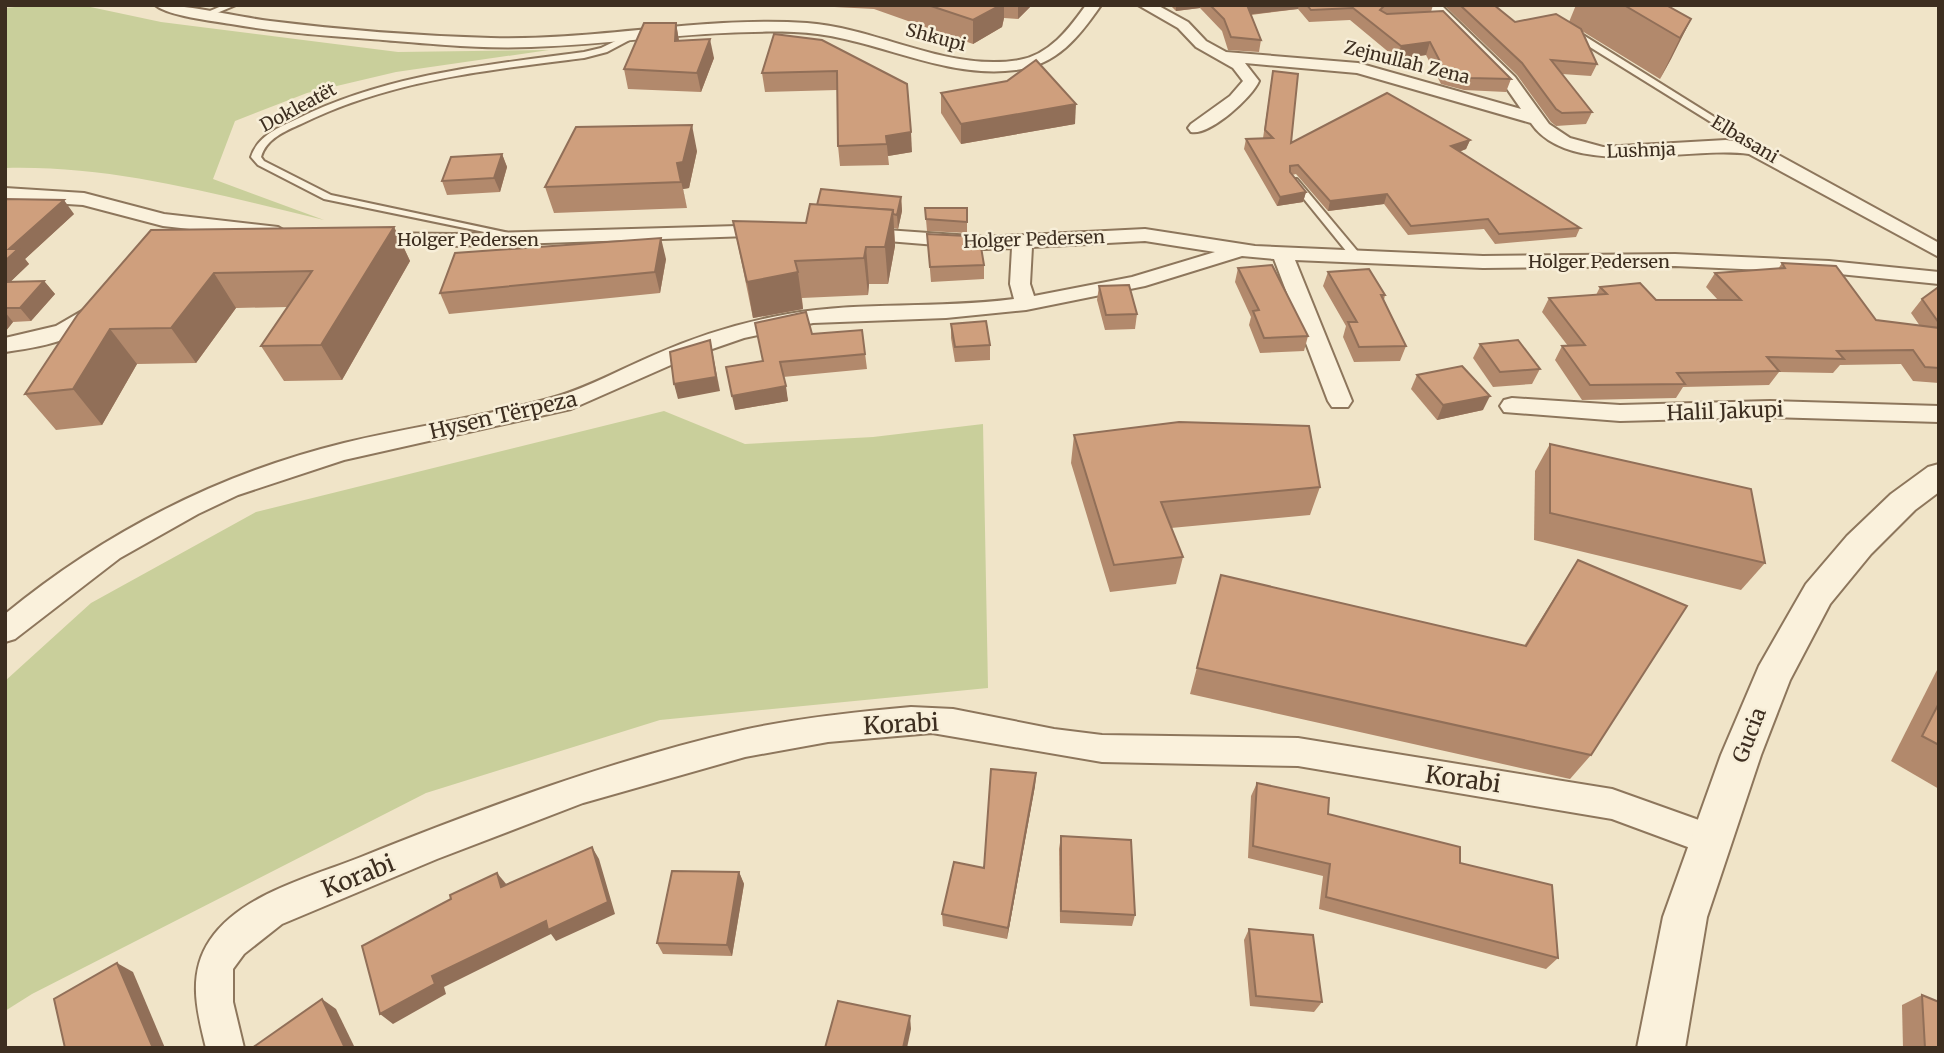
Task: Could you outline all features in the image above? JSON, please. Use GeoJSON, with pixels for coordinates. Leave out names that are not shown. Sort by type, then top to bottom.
{"type":"FeatureCollection","features":[{"type":"Feature","properties":{"kind":"street","name":"Shkupi"},"geometry":{"type":"LineString","coordinates":[[162,5],[202,16],[268,27],[465,41],[528,43],[757,27],[819,29],[864,36],[945,62],[996,67],[1036,61],[1052,55],[1072,36],[1094,5]]}},
{"type":"Feature","properties":{"kind":"street","name":"Zejnullah Zena"},"geometry":{"type":"LineString","coordinates":[[1145,5],[1174,18],[1190,36],[1248,73],[1250,88],[1197,128]]}},
{"type":"Feature","properties":{"kind":"street","name":"Lushnja"},"geometry":{"type":"LineString","coordinates":[[1436,14],[1509,80],[1536,119],[1551,135],[1575,146],[1603,152],[1726,145],[1767,153]]}},
{"type":"Feature","properties":{"kind":"street","name":"Zejnullah Zena"},"geometry":{"type":"LineString","coordinates":[[1223,56],[1359,68],[1536,119]]}},
{"type":"Feature","properties":{"kind":"street","name":"Elbasani"},"geometry":{"type":"LineString","coordinates":[[1767,153],[1939,251]]}},
{"type":"Feature","properties":{"kind":"street"},"geometry":{"type":"LineString","coordinates":[[5,194],[84,199],[157,228],[294,234]]}},
{"type":"Feature","properties":{"kind":"street","name":"Holger Pedersen"},"geometry":{"type":"LineString","coordinates":[[342,237],[519,239],[788,231]]}},
{"type":"Feature","properties":{"kind":"street","name":"Holger Pedersen"},"geometry":{"type":"LineString","coordinates":[[836,232],[946,241],[1022,243],[1145,235],[1238,251],[1483,262],[1675,260],[1829,267],[1939,278]]}},
{"type":"Feature","properties":{"kind":"street"},"geometry":{"type":"LineString","coordinates":[[1022,243],[1020,284],[1026,304]]}},
{"type":"Feature","properties":{"kind":"street","name":"Hysen Tërpeza"},"geometry":{"type":"LineString","coordinates":[[5,631],[61,583],[110,551],[214,497],[310,460],[561,404],[706,344],[788,320],[1026,304],[1135,284],[1238,251]]}},
{"type":"Feature","properties":{"kind":"street"},"geometry":{"type":"LineString","coordinates":[[1282,253],[1340,401]]}},
{"type":"Feature","properties":{"kind":"street"},"geometry":{"type":"LineString","coordinates":[[5,345],[49,338],[72,329],[109,291]]}},
{"type":"Feature","properties":{"kind":"street","name":"Halil Jakupi"},"geometry":{"type":"LineString","coordinates":[[1511,406],[1620,414],[1821,409],[1939,414]]}},
{"type":"Feature","properties":{"kind":"street","name":"Gucia"},"geometry":{"type":"LineString","coordinates":[[1661,1048],[1685,917],[1772,677],[1818,594],[1859,545],[1903,502],[1939,475]]}},
{"type":"Feature","properties":{"kind":"street","name":"Korabi"},"geometry":{"type":"LineString","coordinates":[[225,1048],[211,979],[220,953],[241,931],[270,912],[484,825],[599,785],[737,747],[872,724],[914,720],[962,722],[1071,746],[1116,749],[1251,747],[1298,752],[1612,804],[1712,840]]}},
{"type":"Feature","properties":{"kind":"lane"},"geometry":{"type":"LineString","coordinates":[[202,16],[232,5]]}},
{"type":"Feature","properties":{"kind":"lane","name":"Elbasani"},"geometry":{"type":"LineString","coordinates":[[1567,29],[1767,153]]}},
{"type":"Feature","properties":{"kind":"lane","name":"Dokleatët"},"geometry":{"type":"LineString","coordinates":[[519,239],[328,197],[261,163],[256,158],[257,149],[264,141],[303,119],[366,91],[446,73],[584,55],[604,50],[635,35]]}},
{"type":"Feature","properties":{"kind":"lane"},"geometry":{"type":"LineString","coordinates":[[1293,179],[1355,256]]}},
{"type":"Feature","properties":{"kind":"green space"},"geometry":{"type":"Polygon","coordinates":[[[81,5],[161,22],[398,52],[549,50],[396,72],[307,93],[235,121],[213,179],[324,220],[206,192],[126,177],[46,168],[5,168],[5,8],[81,5]]]}},
{"type":"Feature","properties":{"kind":"green space"},"geometry":{"type":"Polygon","coordinates":[[[664,411],[745,444],[873,437],[983,424],[988,688],[660,720],[426,793],[32,994],[5,1011],[5,681],[91,603],[256,512],[664,411]]]}},
{"type":"Feature","properties":{"kind":"building"},"geometry":{"type":"Polygon","coordinates":[[[928,5],[1001,5],[973,20],[928,5]]]}},
{"type":"Feature","properties":{"kind":"building"},"geometry":{"type":"Polygon","coordinates":[[[1210,5],[1247,5],[1261,40],[1231,37],[1224,19],[1210,5]]]}},
{"type":"Feature","properties":{"kind":"building"},"geometry":{"type":"Polygon","coordinates":[[[1307,5],[1385,5],[1380,10],[1387,14],[1443,11],[1511,79],[1469,78],[1445,71],[1430,42],[1401,46],[1353,8],[1311,10],[1307,5]]]}},
{"type":"Feature","properties":{"kind":"building"},"geometry":{"type":"Polygon","coordinates":[[[1460,5],[1494,5],[1515,22],[1556,14],[1581,29],[1597,64],[1551,60],[1592,112],[1562,113],[1556,109],[1522,63],[1460,5]]]}},
{"type":"Feature","properties":{"kind":"building"},"geometry":{"type":"Polygon","coordinates":[[[1624,5],[1666,5],[1691,19],[1680,38],[1624,5]]]}},
{"type":"Feature","properties":{"kind":"building"},"geometry":{"type":"Polygon","coordinates":[[[644,23],[676,23],[675,41],[710,39],[697,73],[624,69],[644,23]]]}},
{"type":"Feature","properties":{"kind":"building"},"geometry":{"type":"Polygon","coordinates":[[[774,34],[822,40],[907,84],[911,132],[886,136],[887,144],[838,146],[837,71],[762,73],[774,34]]]}},
{"type":"Feature","properties":{"kind":"building"},"geometry":{"type":"Polygon","coordinates":[[[1036,60],[1076,104],[961,124],[941,93],[1007,81],[1036,60]]]}},
{"type":"Feature","properties":{"kind":"building"},"geometry":{"type":"Polygon","coordinates":[[[1273,71],[1298,74],[1291,143],[1387,93],[1470,140],[1451,146],[1580,228],[1499,234],[1488,219],[1411,226],[1387,194],[1330,201],[1298,165],[1290,166],[1290,172],[1306,192],[1280,197],[1246,139],[1273,138],[1265,130],[1273,71]]]}},
{"type":"Feature","properties":{"kind":"building"},"geometry":{"type":"Polygon","coordinates":[[[692,125],[683,162],[677,163],[681,182],[545,187],[576,127],[692,125]]]}},
{"type":"Feature","properties":{"kind":"building"},"geometry":{"type":"Polygon","coordinates":[[[502,154],[494,178],[442,181],[451,157],[502,154]]]}},
{"type":"Feature","properties":{"kind":"building"},"geometry":{"type":"Polygon","coordinates":[[[821,189],[901,197],[897,215],[893,214],[893,210],[817,205],[821,189]]]}},
{"type":"Feature","properties":{"kind":"building"},"geometry":{"type":"Polygon","coordinates":[[[5,199],[64,200],[9,249],[18,249],[5,261],[5,199]]]}},
{"type":"Feature","properties":{"kind":"building"},"geometry":{"type":"Polygon","coordinates":[[[810,204],[893,210],[885,247],[866,247],[864,258],[795,261],[798,272],[747,282],[733,221],[806,223],[810,204]]]}},
{"type":"Feature","properties":{"kind":"building"},"geometry":{"type":"Polygon","coordinates":[[[925,208],[967,208],[967,222],[926,219],[925,208]]]}},
{"type":"Feature","properties":{"kind":"building"},"geometry":{"type":"Polygon","coordinates":[[[394,227],[321,345],[261,346],[312,271],[214,273],[171,328],[110,329],[73,389],[25,394],[78,314],[151,230],[394,227]]]}},
{"type":"Feature","properties":{"kind":"building"},"geometry":{"type":"Polygon","coordinates":[[[927,234],[967,236],[966,242],[980,241],[984,265],[930,267],[927,234]]]}},
{"type":"Feature","properties":{"kind":"building"},"geometry":{"type":"Polygon","coordinates":[[[661,238],[655,272],[440,293],[455,253],[661,238]]]}},
{"type":"Feature","properties":{"kind":"building"},"geometry":{"type":"Polygon","coordinates":[[[1782,263],[1836,266],[1876,320],[1939,328],[1939,368],[1925,367],[1913,350],[1837,351],[1844,359],[1767,357],[1779,371],[1677,373],[1685,384],[1590,385],[1562,346],[1585,345],[1549,298],[1607,294],[1600,287],[1640,283],[1656,300],[1741,300],[1715,273],[1785,268],[1782,263]]]}},
{"type":"Feature","properties":{"kind":"building"},"geometry":{"type":"Polygon","coordinates":[[[1272,265],[1308,336],[1264,338],[1253,311],[1259,310],[1238,268],[1272,265]]]}},
{"type":"Feature","properties":{"kind":"building"},"geometry":{"type":"Polygon","coordinates":[[[1369,269],[1385,295],[1381,295],[1406,346],[1359,347],[1348,322],[1357,322],[1328,272],[1369,269]]]}},
{"type":"Feature","properties":{"kind":"building"},"geometry":{"type":"Polygon","coordinates":[[[44,281],[20,308],[5,308],[5,282],[44,281]]]}},
{"type":"Feature","properties":{"kind":"building"},"geometry":{"type":"Polygon","coordinates":[[[1129,285],[1137,314],[1106,315],[1099,286],[1129,285]]]}},
{"type":"Feature","properties":{"kind":"building"},"geometry":{"type":"Polygon","coordinates":[[[1937,288],[1939,290],[1939,323],[1922,299],[1937,288]]]}},
{"type":"Feature","properties":{"kind":"building"},"geometry":{"type":"Polygon","coordinates":[[[806,312],[812,334],[862,330],[865,354],[780,362],[786,386],[732,396],[726,367],[763,361],[755,323],[806,312]]]}},
{"type":"Feature","properties":{"kind":"building"},"geometry":{"type":"Polygon","coordinates":[[[986,321],[990,345],[955,347],[951,324],[986,321]]]}},
{"type":"Feature","properties":{"kind":"building"},"geometry":{"type":"Polygon","coordinates":[[[710,340],[716,377],[674,384],[670,352],[710,340]]]}},
{"type":"Feature","properties":{"kind":"building"},"geometry":{"type":"Polygon","coordinates":[[[1518,340],[1540,369],[1500,372],[1480,344],[1518,340]]]}},
{"type":"Feature","properties":{"kind":"building"},"geometry":{"type":"Polygon","coordinates":[[[1462,366],[1490,396],[1443,405],[1417,375],[1462,366]]]}},
{"type":"Feature","properties":{"kind":"building"},"geometry":{"type":"Polygon","coordinates":[[[1179,422],[1309,426],[1320,487],[1161,502],[1183,557],[1114,565],[1074,435],[1179,422]]]}},
{"type":"Feature","properties":{"kind":"building"},"geometry":{"type":"Polygon","coordinates":[[[1550,444],[1751,489],[1765,563],[1550,513],[1550,444]]]}},
{"type":"Feature","properties":{"kind":"building"},"geometry":{"type":"Polygon","coordinates":[[[1578,560],[1687,606],[1591,755],[1197,668],[1221,575],[1526,646],[1578,560]]]}},
{"type":"Feature","properties":{"kind":"building"},"geometry":{"type":"Polygon","coordinates":[[[1939,703],[1939,745],[1922,736],[1939,703]]]}},
{"type":"Feature","properties":{"kind":"building"},"geometry":{"type":"Polygon","coordinates":[[[991,769],[1036,773],[1008,928],[942,914],[954,862],[984,868],[991,769]]]}},
{"type":"Feature","properties":{"kind":"building"},"geometry":{"type":"Polygon","coordinates":[[[1257,783],[1329,798],[1328,814],[1460,847],[1460,863],[1552,885],[1558,958],[1326,897],[1330,864],[1253,846],[1257,783]]]}},
{"type":"Feature","properties":{"kind":"building"},"geometry":{"type":"Polygon","coordinates":[[[1061,836],[1131,840],[1135,915],[1061,911],[1061,836]]]}},
{"type":"Feature","properties":{"kind":"building"},"geometry":{"type":"Polygon","coordinates":[[[592,847],[608,902],[548,930],[546,921],[432,976],[435,984],[380,1014],[362,946],[451,899],[450,895],[497,873],[501,887],[592,847]]]}},
{"type":"Feature","properties":{"kind":"building"},"geometry":{"type":"Polygon","coordinates":[[[672,871],[739,872],[727,945],[657,943],[672,871]]]}},
{"type":"Feature","properties":{"kind":"building"},"geometry":{"type":"Polygon","coordinates":[[[1249,929],[1313,935],[1322,1002],[1256,996],[1249,929]]]}},
{"type":"Feature","properties":{"kind":"building"},"geometry":{"type":"Polygon","coordinates":[[[117,963],[153,1048],[65,1048],[54,999],[117,963]]]}},
{"type":"Feature","properties":{"kind":"building"},"geometry":{"type":"Polygon","coordinates":[[[1922,995],[1939,1002],[1939,1048],[1925,1048],[1922,995]]]}},
{"type":"Feature","properties":{"kind":"building"},"geometry":{"type":"Polygon","coordinates":[[[322,999],[345,1048],[252,1048],[322,999]]]}},
{"type":"Feature","properties":{"kind":"building"},"geometry":{"type":"Polygon","coordinates":[[[838,1001],[910,1016],[903,1048],[825,1048],[838,1001]]]}}]}
